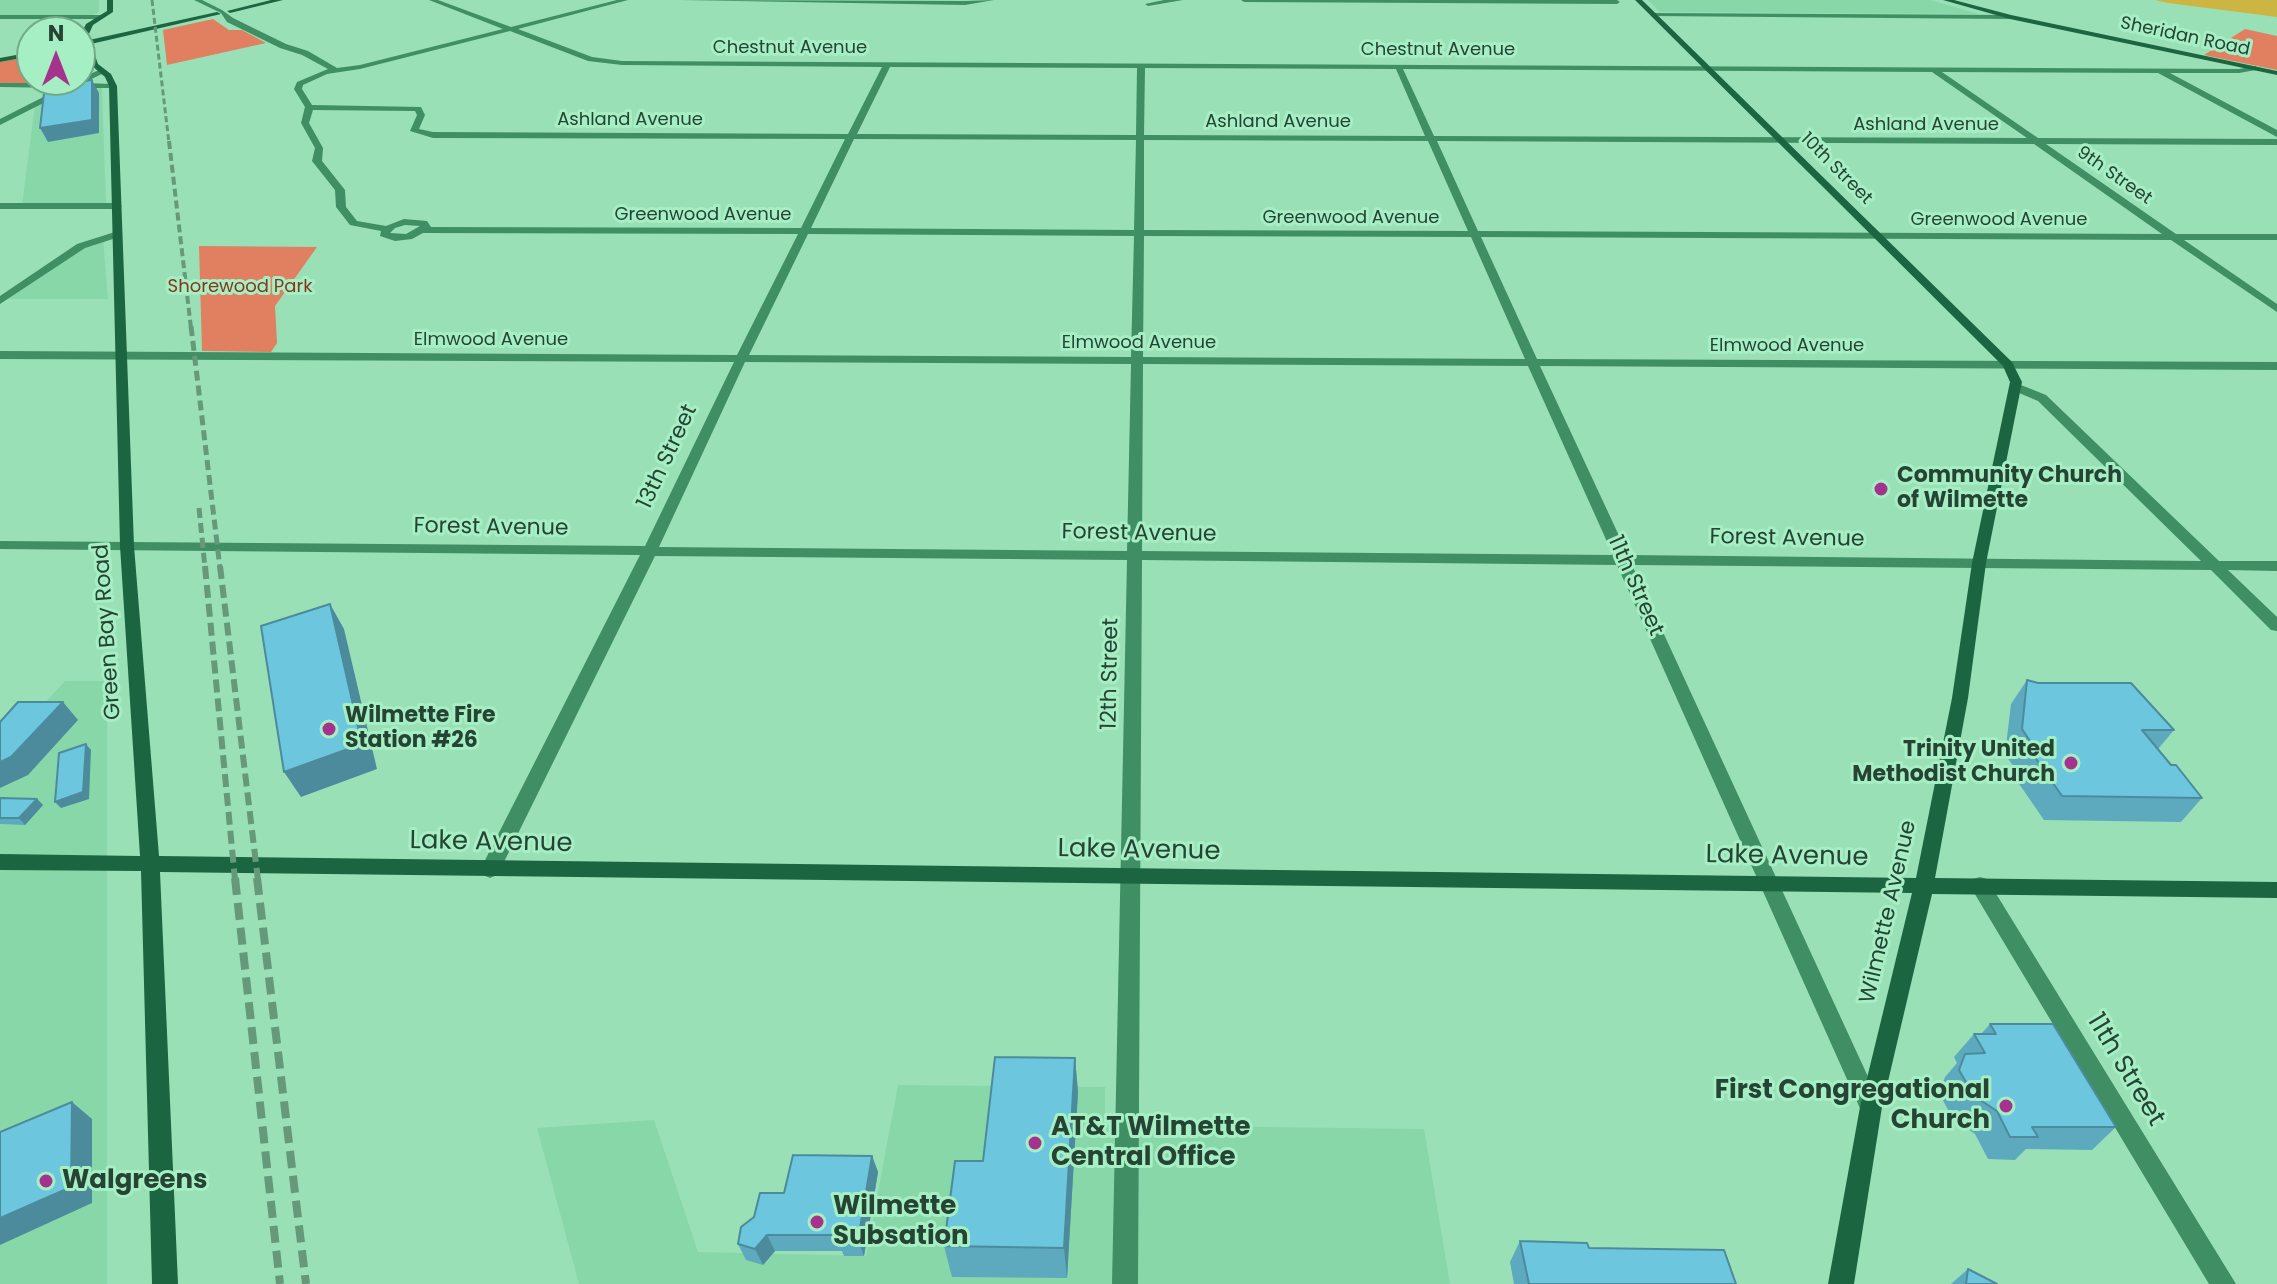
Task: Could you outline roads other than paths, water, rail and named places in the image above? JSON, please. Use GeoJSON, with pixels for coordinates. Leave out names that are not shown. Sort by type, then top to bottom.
{"type":"FeatureCollection","features":[{"type":"Feature","properties":{"kind":"street"},"geometry":{"type":"LineString","coordinates":[[96,20],[110,12],[110,0]]}},
{"type":"Feature","properties":{"kind":"street"},"geometry":{"type":"LineString","coordinates":[[197,0],[223,12],[239,25],[305,53],[335,70]]}},
{"type":"Feature","properties":{"kind":"street"},"geometry":{"type":"LineString","coordinates":[[96,40],[280,0]]}},
{"type":"Feature","properties":{"kind":"street","name":"Chestnut Avenue"},"geometry":{"type":"LineString","coordinates":[[432,0],[591,59],[622,63],[2239,71],[2253,68]]}},
{"type":"Feature","properties":{"kind":"street"},"geometry":{"type":"LineString","coordinates":[[309,107],[298,89],[300,84],[335,70],[360,67],[625,0]]}},
{"type":"Feature","properties":{"kind":"street"},"geometry":{"type":"LineString","coordinates":[[684,0],[991,0]]}},
{"type":"Feature","properties":{"kind":"street"},"geometry":{"type":"LineString","coordinates":[[1148,4],[1180,0]]}},
{"type":"Feature","properties":{"kind":"street"},"geometry":{"type":"LineString","coordinates":[[1244,0],[1617,2]]}},
{"type":"Feature","properties":{"kind":"street","name":"10th Street"},"geometry":{"type":"LineString","coordinates":[[1638,0],[2008,365]]}},
{"type":"Feature","properties":{"kind":"street","name":"Sheridan Road"},"geometry":{"type":"LineString","coordinates":[[1946,0],[2010,17],[2277,73]]}},
{"type":"Feature","properties":{"kind":"street"},"geometry":{"type":"LineString","coordinates":[[1653,15],[2010,17]]}},
{"type":"Feature","properties":{"kind":"street"},"geometry":{"type":"LineString","coordinates":[[2,19],[101,17]]}},
{"type":"Feature","properties":{"kind":"street","name":"13th Street"},"geometry":{"type":"LineString","coordinates":[[490,870],[650,551],[887,64]]}},
{"type":"Feature","properties":{"kind":"street","name":"12th Street"},"geometry":{"type":"LineString","coordinates":[[1125,1284],[1141,65]]}},
{"type":"Feature","properties":{"kind":"street"},"geometry":{"type":"LineString","coordinates":[[96,66],[108,76],[113,86],[96,86]]}},
{"type":"Feature","properties":{"kind":"street","name":"11th Street"},"geometry":{"type":"LineString","coordinates":[[1398,66],[1871,1107]]}},
{"type":"Feature","properties":{"kind":"street","name":"9th Street"},"geometry":{"type":"LineString","coordinates":[[1933,69],[2277,309]]}},
{"type":"Feature","properties":{"kind":"street"},"geometry":{"type":"LineString","coordinates":[[2159,70],[2277,134]]}},
{"type":"Feature","properties":{"kind":"street"},"geometry":{"type":"LineString","coordinates":[[96,73],[101,71]]}},
{"type":"Feature","properties":{"kind":"street","name":"Green Bay Road"},"geometry":{"type":"LineString","coordinates":[[113,86],[127,546],[150,863],[165,1284]]}},
{"type":"Feature","properties":{"kind":"street"},"geometry":{"type":"LineString","coordinates":[[0,122],[50,96]]}},
{"type":"Feature","properties":{"kind":"street","name":"Ashland Avenue"},"geometry":{"type":"LineString","coordinates":[[309,107],[418,109],[421,115],[414,131],[421,135],[2277,142]]}},
{"type":"Feature","properties":{"kind":"street","name":"Greenwood Avenue"},"geometry":{"type":"LineString","coordinates":[[309,107],[305,123],[319,148],[317,161],[335,180],[340,190],[341,207],[349,220],[386,229],[385,236],[395,238],[424,230],[2277,237]]}},
{"type":"Feature","properties":{"kind":"street"},"geometry":{"type":"LineString","coordinates":[[0,206],[117,206]]}},
{"type":"Feature","properties":{"kind":"street"},"geometry":{"type":"LineString","coordinates":[[3,297],[81,246],[118,234]]}},
{"type":"Feature","properties":{"kind":"street","name":"Elmwood Avenue"},"geometry":{"type":"LineString","coordinates":[[0,355],[2277,366]]}},
{"type":"Feature","properties":{"kind":"street"},"geometry":{"type":"LineString","coordinates":[[2008,365],[2014,373],[2016,387],[2042,398],[2277,626]]}},
{"type":"Feature","properties":{"kind":"street","name":"Wilmette Avenue"},"geometry":{"type":"LineString","coordinates":[[1841,1284],[1871,1107],[1924,885],[1960,698],[1979,563],[2016,387]]}},
{"type":"Feature","properties":{"kind":"street","name":"Forest Avenue"},"geometry":{"type":"LineString","coordinates":[[0,545],[2277,566]]}},
{"type":"Feature","properties":{"kind":"street","name":"Lake Avenue"},"geometry":{"type":"LineString","coordinates":[[0,862],[2277,890]]}},
{"type":"Feature","properties":{"kind":"street","name":"11th Street"},"geometry":{"type":"LineString","coordinates":[[1980,885],[2223,1284]]}},
{"type":"Feature","properties":{"kind":"railway"},"geometry":{"type":"LineString","coordinates":[[152,0],[169,143]]}},
{"type":"Feature","properties":{"kind":"railway"},"geometry":{"type":"LineString","coordinates":[[169,141],[191,328]]}},
{"type":"Feature","properties":{"kind":"railway"},"geometry":{"type":"LineString","coordinates":[[191,326],[220,568]]}},
{"type":"Feature","properties":{"kind":"railway"},"geometry":{"type":"LineString","coordinates":[[199,508],[205,568]]}},
{"type":"Feature","properties":{"kind":"railway"},"geometry":{"type":"LineString","coordinates":[[205,566],[235,880]]}},
{"type":"Feature","properties":{"kind":"railway"},"geometry":{"type":"LineString","coordinates":[[220,566],[258,880]]}},
{"type":"Feature","properties":{"kind":"railway"},"geometry":{"type":"LineString","coordinates":[[235,878],[280,1284]]}},
{"type":"Feature","properties":{"kind":"railway"},"geometry":{"type":"LineString","coordinates":[[257,878],[306,1284]]}},
{"type":"Feature","properties":{"kind":"place","name":"Community Church of Wilmette"},"geometry":{"type":"Point","coordinates":[1881,489]}},
{"type":"Feature","properties":{"kind":"place","name":"Wilmette Fire Station #26"},"geometry":{"type":"Point","coordinates":[329,729]}},
{"type":"Feature","properties":{"kind":"place","name":"Trinity United Methodist Church"},"geometry":{"type":"Point","coordinates":[2071,763]}},
{"type":"Feature","properties":{"kind":"place","name":"First Congregational Church"},"geometry":{"type":"Point","coordinates":[2006,1106]}},
{"type":"Feature","properties":{"kind":"place","name":"AT&T Wilmette Central Office"},"geometry":{"type":"Point","coordinates":[1035,1143]}},
{"type":"Feature","properties":{"kind":"place","name":"Walgreens"},"geometry":{"type":"Point","coordinates":[46,1181]}},
{"type":"Feature","properties":{"kind":"place","name":"Wilmette Subsation"},"geometry":{"type":"Point","coordinates":[817,1222]}},
{"type":"Feature","properties":{"kind":"park label","name":"Shorewood Park"},"geometry":{"type":"Point","coordinates":[240,287]}}]}
